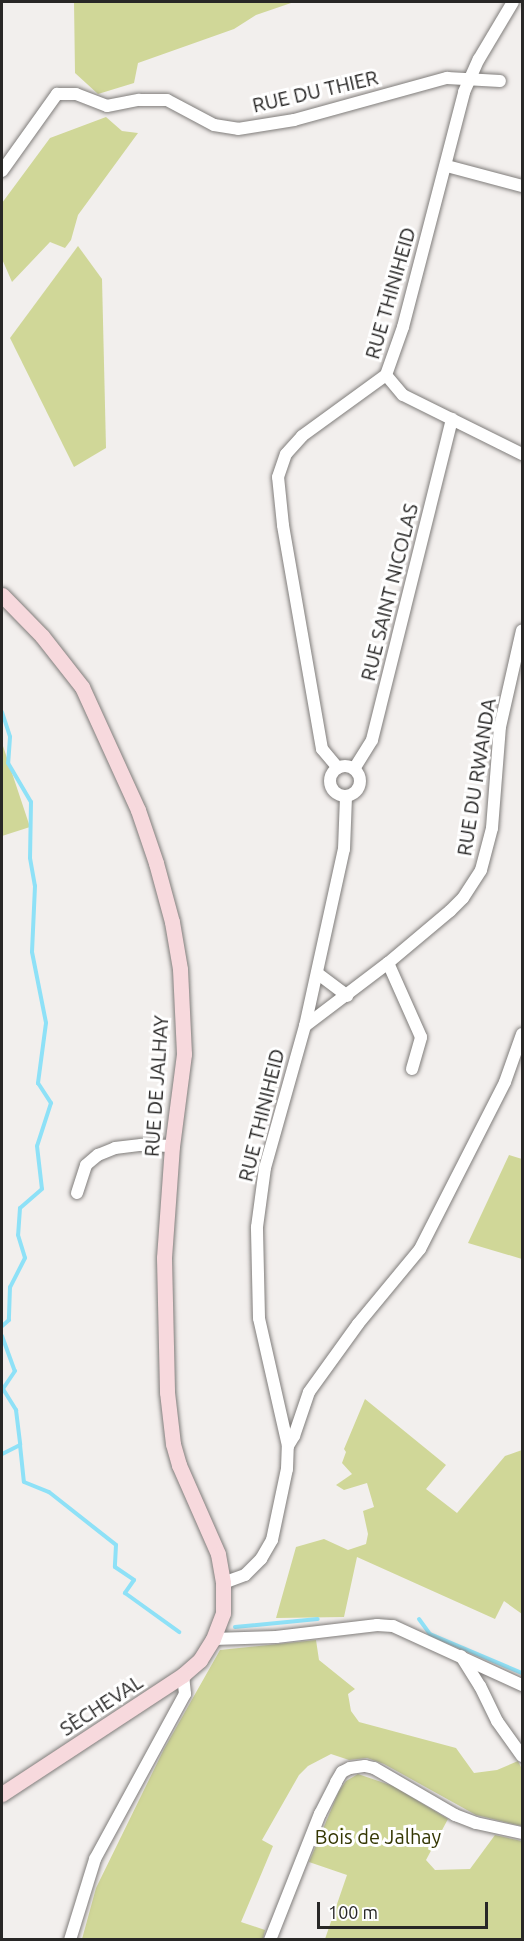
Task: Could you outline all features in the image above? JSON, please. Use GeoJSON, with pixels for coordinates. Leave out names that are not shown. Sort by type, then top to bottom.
{"type":"FeatureCollection","features":[{"type":"Feature","properties":{"kind":"main road","name":"RUE DE JALHAY"},"geometry":{"type":"LineString","coordinates":[[2,595],[49,644],[82,687],[138,810],[156,863],[172,922],[184,1017],[184,1054],[172,1146],[163,1308],[170,1422],[179,1465],[218,1554],[223,1583],[223,1613],[213,1639]]}},
{"type":"Feature","properties":{"kind":"main road","name":"SÈCHEVAL"},"geometry":{"type":"LineString","coordinates":[[2,1794],[183,1675],[200,1659],[213,1639]]}},
{"type":"Feature","properties":{"kind":"street","name":"RUE THINIHEID"},"geometry":{"type":"LineString","coordinates":[[338,768],[322,749],[283,525],[278,477],[286,454],[302,436],[386,375],[400,339],[469,78],[513,2]]}},
{"type":"Feature","properties":{"kind":"street","name":"RUE DU THIER"},"geometry":{"type":"LineString","coordinates":[[2,171],[57,94],[76,94],[106,106],[139,100],[167,100],[214,125],[238,129],[294,120],[447,78],[469,78]]}},
{"type":"Feature","properties":{"kind":"street"},"geometry":{"type":"LineString","coordinates":[[469,78],[500,81]]}},
{"type":"Feature","properties":{"kind":"street"},"geometry":{"type":"LineString","coordinates":[[447,166],[522,186]]}},
{"type":"Feature","properties":{"kind":"street"},"geometry":{"type":"LineString","coordinates":[[386,375],[403,395],[522,454]]}},
{"type":"Feature","properties":{"kind":"street","name":"RUE SAINT NICOLAS"},"geometry":{"type":"LineString","coordinates":[[354,769],[372,740],[452,419]]}},
{"type":"Feature","properties":{"kind":"street","name":"RUE DU RWANDA"},"geometry":{"type":"LineString","coordinates":[[305,1026],[388,963],[457,905],[481,870],[492,828],[500,727],[522,630]]}},
{"type":"Feature","properties":{"kind":"street"},"geometry":{"type":"LineString","coordinates":[[346,796],[337,793],[331,785],[332,776],[338,768],[354,769]]}},
{"type":"Feature","properties":{"kind":"street","name":"RUE THINIHEID"},"geometry":{"type":"LineString","coordinates":[[288,1446],[268,1364],[258,1309],[257,1227],[265,1168],[305,1026],[344,849],[346,796],[358,788],[359,778],[354,769]]}},
{"type":"Feature","properties":{"kind":"street"},"geometry":{"type":"LineString","coordinates":[[388,963],[422,1037],[412,1069]]}},
{"type":"Feature","properties":{"kind":"street"},"geometry":{"type":"LineString","coordinates":[[317,973],[346,996]]}},
{"type":"Feature","properties":{"kind":"street"},"geometry":{"type":"LineString","coordinates":[[223,1583],[245,1575],[261,1559],[272,1540],[287,1469],[288,1446],[294,1436],[309,1392],[358,1324],[420,1249],[505,1082],[522,1034]]}},
{"type":"Feature","properties":{"kind":"street"},"geometry":{"type":"LineString","coordinates":[[77,1193],[86,1165],[98,1155],[115,1148],[141,1145],[172,1146]]}},
{"type":"Feature","properties":{"kind":"street"},"geometry":{"type":"LineString","coordinates":[[213,1639],[276,1637],[377,1624],[393,1626],[522,1685]]}},
{"type":"Feature","properties":{"kind":"street"},"geometry":{"type":"LineString","coordinates":[[461,1656],[480,1686],[497,1721],[522,1756]]}},
{"type":"Feature","properties":{"kind":"street"},"geometry":{"type":"LineString","coordinates":[[70,1940],[95,1859],[185,1694],[183,1675]]}},
{"type":"Feature","properties":{"kind":"street"},"geometry":{"type":"LineString","coordinates":[[270,1940],[320,1814],[342,1772],[350,1768],[365,1766],[374,1768],[455,1815],[476,1823],[522,1833]]}},
{"type":"Feature","properties":{"kind":"green space"},"geometry":{"type":"Polygon","coordinates":[[[74,2],[294,2],[256,15],[234,29],[138,63],[134,83],[98,94],[75,73],[74,2]]]}},
{"type":"Feature","properties":{"kind":"green space"},"geometry":{"type":"Polygon","coordinates":[[[106,117],[122,131],[138,133],[78,215],[71,240],[65,248],[50,242],[12,282],[2,259],[2,203],[50,138],[106,117]]]}},
{"type":"Feature","properties":{"kind":"green space"},"geometry":{"type":"Polygon","coordinates":[[[78,246],[102,279],[106,448],[74,467],[10,338],[78,246]]]}},
{"type":"Feature","properties":{"kind":"green space"},"geometry":{"type":"Polygon","coordinates":[[[2,743],[30,827],[2,836],[2,743]]]}},
{"type":"Feature","properties":{"kind":"green space"},"geometry":{"type":"Polygon","coordinates":[[[509,1155],[522,1159],[522,1259],[468,1243],[509,1155]]]}},
{"type":"Feature","properties":{"kind":"green space"},"geometry":{"type":"Polygon","coordinates":[[[365,1399],[446,1465],[426,1489],[457,1513],[505,1456],[522,1450],[522,1614],[504,1601],[495,1619],[357,1557],[344,1617],[276,1618],[296,1547],[324,1539],[348,1550],[366,1544],[368,1534],[363,1511],[374,1507],[367,1483],[344,1490],[336,1485],[352,1474],[342,1463],[346,1452],[344,1449],[365,1399]]]}},
{"type":"Feature","properties":{"kind":"green space"},"geometry":{"type":"Polygon","coordinates":[[[316,1640],[319,1660],[355,1689],[348,1694],[351,1711],[359,1722],[456,1748],[474,1773],[497,1770],[518,1761],[522,1769],[522,1826],[476,1815],[384,1764],[367,1758],[349,1760],[331,1754],[308,1766],[299,1775],[262,1840],[273,1846],[241,1922],[265,1930],[263,1939],[82,1939],[96,1888],[164,1749],[220,1650],[316,1640]]]}},
{"type":"Feature","properties":{"kind":"green space","name":"Bois de Jalhay"},"geometry":{"type":"Polygon","coordinates":[[[358,1774],[393,1786],[448,1819],[426,1860],[435,1870],[470,1869],[495,1835],[522,1841],[522,1939],[325,1939],[347,1875],[309,1862],[339,1791],[346,1781],[358,1774]]]}},
{"type":"Feature","properties":{"kind":"waterway"},"geometry":{"type":"LineString","coordinates":[[2,712],[10,737],[8,763],[31,802],[30,858],[35,886],[32,952],[46,1023],[38,1083],[51,1103],[37,1146],[42,1189],[20,1208],[18,1235],[25,1258],[10,1287],[9,1320],[2,1326]]}},
{"type":"Feature","properties":{"kind":"waterway"},"geometry":{"type":"LineString","coordinates":[[2,1336],[15,1371],[3,1389],[16,1410],[20,1445],[2,1454]]}},
{"type":"Feature","properties":{"kind":"waterway"},"geometry":{"type":"LineString","coordinates":[[20,1445],[24,1482],[49,1492],[116,1545],[115,1567],[134,1580],[125,1593],[179,1632]]}},
{"type":"Feature","properties":{"kind":"waterway"},"geometry":{"type":"LineString","coordinates":[[235,1627],[318,1619]]}},
{"type":"Feature","properties":{"kind":"waterway"},"geometry":{"type":"LineString","coordinates":[[419,1619],[430,1634],[522,1673]]}}]}
